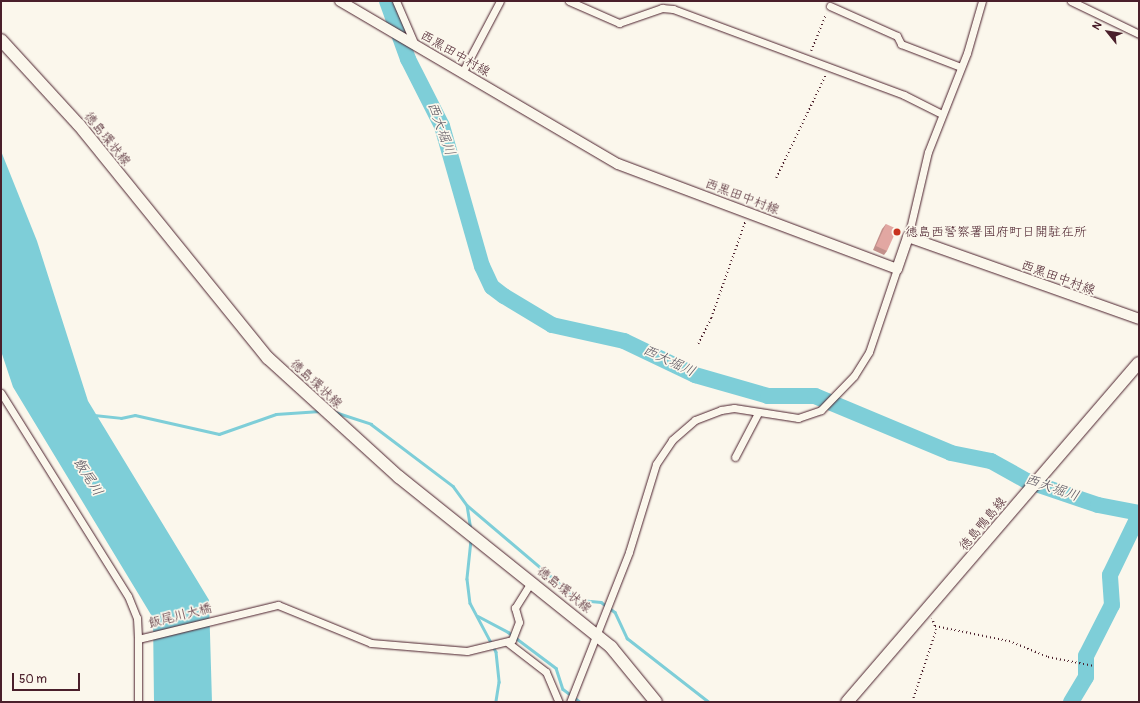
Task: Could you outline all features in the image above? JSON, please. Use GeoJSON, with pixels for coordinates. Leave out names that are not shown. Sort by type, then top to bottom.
{"type":"FeatureCollection","features":[{"type":"Feature","properties":{"kind":"main road","name":"西黒田中村線"},"geometry":{"type":"LineString","coordinates":[[340,1],[406,42],[618,164],[897,269]]}},
{"type":"Feature","properties":{"kind":"main road","name":"徳島環状線"},"geometry":{"type":"LineString","coordinates":[[1,40],[79,125],[226,310],[315,404],[453,520],[597,635],[620,657],[656,702]]}},
{"type":"Feature","properties":{"kind":"main road","name":"西黒田中村線"},"geometry":{"type":"LineString","coordinates":[[908,237],[1139,319]]}},
{"type":"Feature","properties":{"kind":"main road"},"geometry":{"type":"LineString","coordinates":[[897,269],[908,237]]}},
{"type":"Feature","properties":{"kind":"main road","name":"徳島鴨島線"},"geometry":{"type":"LineString","coordinates":[[847,702],[929,609],[1139,363]]}},
{"type":"Feature","properties":{"kind":"street"},"geometry":{"type":"LineString","coordinates":[[396,1],[416,47]]}},
{"type":"Feature","properties":{"kind":"street"},"geometry":{"type":"LineString","coordinates":[[462,73],[500,1]]}},
{"type":"Feature","properties":{"kind":"street"},"geometry":{"type":"LineString","coordinates":[[569,1],[625,23],[662,8],[673,9],[904,95],[942,114]]}},
{"type":"Feature","properties":{"kind":"street"},"geometry":{"type":"LineString","coordinates":[[908,237],[928,152],[961,67],[982,1]]}},
{"type":"Feature","properties":{"kind":"street"},"geometry":{"type":"LineString","coordinates":[[1070,1],[1139,34]]}},
{"type":"Feature","properties":{"kind":"street"},"geometry":{"type":"LineString","coordinates":[[830,6],[897,36],[901,44],[961,67]]}},
{"type":"Feature","properties":{"kind":"street"},"geometry":{"type":"LineString","coordinates":[[572,698],[629,552],[656,464],[672,440],[695,420],[721,410],[734,408],[758,413],[798,418],[826,405],[854,376],[869,352],[897,269]]}},
{"type":"Feature","properties":{"kind":"street"},"geometry":{"type":"LineString","coordinates":[[1,393],[128,596],[137,618],[141,638],[138,702]]}},
{"type":"Feature","properties":{"kind":"street"},"geometry":{"type":"LineString","coordinates":[[736,457],[758,413]]}},
{"type":"Feature","properties":{"kind":"street"},"geometry":{"type":"LineString","coordinates":[[531,582],[515,608],[520,622],[517,633],[507,642],[546,672],[559,702]]}},
{"type":"Feature","properties":{"kind":"street","name":"飯尾川大橋"},"geometry":{"type":"LineString","coordinates":[[141,638],[278,605],[371,643],[467,651],[507,642]]}},
{"type":"Feature","properties":{"kind":"path"},"geometry":{"type":"LineString","coordinates":[[807,59],[830,6]]}},
{"type":"Feature","properties":{"kind":"path"},"geometry":{"type":"LineString","coordinates":[[776,178],[830,67]]}},
{"type":"Feature","properties":{"kind":"path"},"geometry":{"type":"LineString","coordinates":[[698,344],[711,318],[749,213]]}},
{"type":"Feature","properties":{"kind":"path"},"geometry":{"type":"LineString","coordinates":[[912,702],[935,626],[929,609]]}},
{"type":"Feature","properties":{"kind":"path"},"geometry":{"type":"LineString","coordinates":[[935,626],[1009,641],[1048,657],[1094,666]]}},
{"type":"Feature","properties":{"kind":"water","name":"飯尾川"},"geometry":{"type":"Polygon","coordinates":[[[1,151],[37,241],[88,401],[209,600],[212,702],[154,702],[153,618],[13,387],[1,351],[1,151]]]}},
{"type":"Feature","properties":{"kind":"building"},"geometry":{"type":"Polygon","coordinates":[[[886,224],[897,229],[887,251],[876,246],[886,224]]]}},
{"type":"Feature","properties":{"kind":"waterway","name":"西大堀川"},"geometry":{"type":"LineString","coordinates":[[387,1],[408,59],[442,126],[482,266],[492,287],[504,296],[552,325],[624,341],[695,375],[768,396],[815,396],[951,453],[991,461],[1027,481],[1098,505],[1139,513]]}},
{"type":"Feature","properties":{"kind":"waterway"},"geometry":{"type":"LineString","coordinates":[[94,415],[121,418],[135,415],[219,434],[276,414],[320,411]]}},
{"type":"Feature","properties":{"kind":"waterway"},"geometry":{"type":"LineString","coordinates":[[335,412],[371,424],[453,486],[467,505],[471,529]]}},
{"type":"Feature","properties":{"kind":"waterway"},"geometry":{"type":"LineString","coordinates":[[468,506],[579,600],[601,602],[615,612],[627,638],[709,702]]}},
{"type":"Feature","properties":{"kind":"waterway","name":"西大堀川"},"geometry":{"type":"LineString","coordinates":[[1071,702],[1086,677],[1086,656],[1112,605],[1110,575],[1139,515]]}},
{"type":"Feature","properties":{"kind":"waterway"},"geometry":{"type":"LineString","coordinates":[[471,540],[467,579],[470,603],[496,652],[499,682],[496,702]]}},
{"type":"Feature","properties":{"kind":"waterway"},"geometry":{"type":"LineString","coordinates":[[478,616],[508,632],[556,668],[563,689],[580,702]]}},
{"type":"Feature","properties":{"kind":"place","name":"徳島西警察署国府町日開駐在所"},"geometry":{"type":"Point","coordinates":[897,232]}}]}
